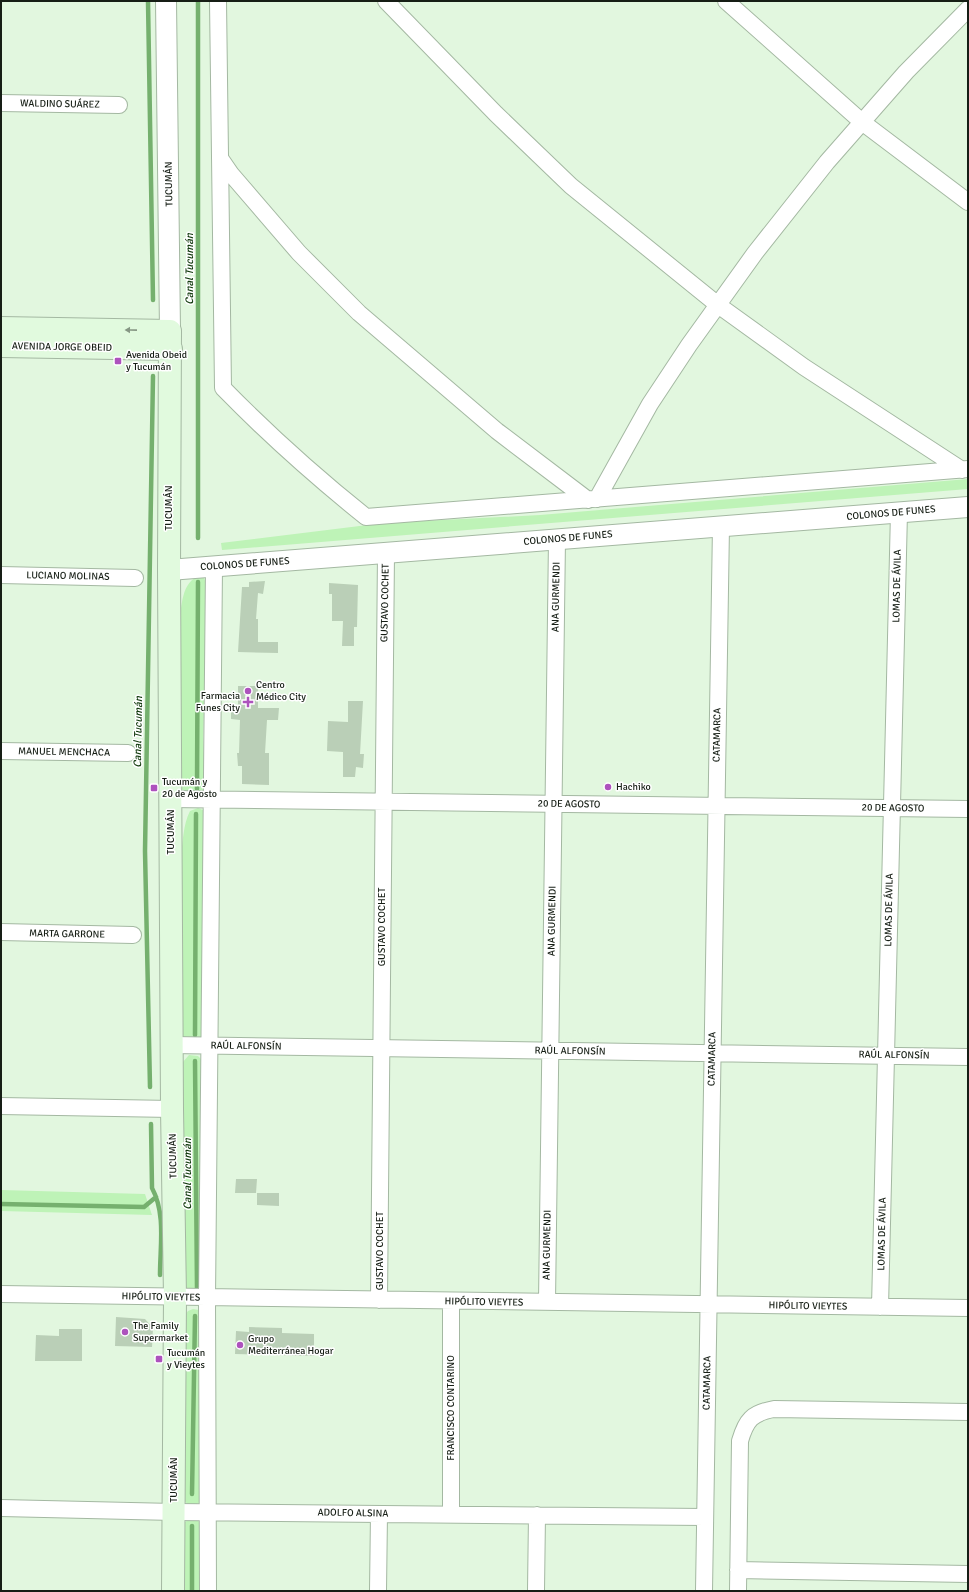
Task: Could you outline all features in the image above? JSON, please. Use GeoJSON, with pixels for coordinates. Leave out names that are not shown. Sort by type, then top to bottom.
{"type":"FeatureCollection","features":[{"type":"Feature","properties":{"kind":"main road","name":"AVENIDA JORGE OBEID"},"geometry":{"type":"LineString","coordinates":[[1,328],[170,340]]}},
{"type":"Feature","properties":{"kind":"main road","name":"AVENIDA JORGE OBEID"},"geometry":{"type":"LineString","coordinates":[[1,346],[170,340]]}},
{"type":"Feature","properties":{"kind":"main road","name":"TUCUMÁN"},"geometry":{"type":"LineString","coordinates":[[170,340],[170,799],[175,1297],[173,1591]]}},
{"type":"Feature","properties":{"kind":"street","name":"TUCUMÁN"},"geometry":{"type":"LineString","coordinates":[[166,1],[170,340]]}},
{"type":"Feature","properties":{"kind":"street"},"geometry":{"type":"LineString","coordinates":[[218,1],[223,388],[257,423],[314,475],[366,517],[965,470]]}},
{"type":"Feature","properties":{"kind":"street"},"geometry":{"type":"LineString","coordinates":[[386,1],[496,114],[571,186],[718,305],[804,367],[965,470]]}},
{"type":"Feature","properties":{"kind":"street"},"geometry":{"type":"LineString","coordinates":[[726,1],[862,122],[968,202]]}},
{"type":"Feature","properties":{"kind":"street"},"geometry":{"type":"LineString","coordinates":[[592,499],[650,404],[689,345],[756,253],[822,168],[862,122],[906,72],[968,10]]}},
{"type":"Feature","properties":{"kind":"street","name":"WALDINO SUÁREZ"},"geometry":{"type":"LineString","coordinates":[[1,103],[119,105]]}},
{"type":"Feature","properties":{"kind":"street"},"geometry":{"type":"LineString","coordinates":[[220,158],[236,180],[290,242],[359,313],[497,431],[592,499]]}},
{"type":"Feature","properties":{"kind":"street","name":"COLONOS DE FUNES"},"geometry":{"type":"LineString","coordinates":[[169,570],[968,507]]}},
{"type":"Feature","properties":{"kind":"street","name":"LOMAS DE ÁVILA"},"geometry":{"type":"LineString","coordinates":[[880,1307],[899,512]]}},
{"type":"Feature","properties":{"kind":"street","name":"CATAMARCA"},"geometry":{"type":"LineString","coordinates":[[704,1591],[721,526]]}},
{"type":"Feature","properties":{"kind":"street","name":"ANA GURMENDI"},"geometry":{"type":"LineString","coordinates":[[547,1302],[557,539]]}},
{"type":"Feature","properties":{"kind":"street","name":"GUSTAVO COCHET"},"geometry":{"type":"LineString","coordinates":[[379,1300],[386,553]]}},
{"type":"Feature","properties":{"kind":"street"},"geometry":{"type":"LineString","coordinates":[[208,1591],[208,1298],[214,567]]}},
{"type":"Feature","properties":{"kind":"street","name":"LUCIANO MOLINAS"},"geometry":{"type":"LineString","coordinates":[[1,575],[136,578]]}},
{"type":"Feature","properties":{"kind":"street","name":"MANUEL MENCHACA"},"geometry":{"type":"LineString","coordinates":[[1,751],[128,753]]}},
{"type":"Feature","properties":{"kind":"street","name":"20 DE AGOSTO"},"geometry":{"type":"LineString","coordinates":[[170,799],[968,809]]}},
{"type":"Feature","properties":{"kind":"street","name":"MARTA GARRONE"},"geometry":{"type":"LineString","coordinates":[[1,932],[133,935]]}},
{"type":"Feature","properties":{"kind":"street","name":"RAÚL ALFONSÍN"},"geometry":{"type":"LineString","coordinates":[[172,1045],[968,1057]]}},
{"type":"Feature","properties":{"kind":"street"},"geometry":{"type":"LineString","coordinates":[[1,1106],[172,1109]]}},
{"type":"Feature","properties":{"kind":"street","name":"HIPÓLITO VIEYTES"},"geometry":{"type":"LineString","coordinates":[[1,1294],[968,1308]]}},
{"type":"Feature","properties":{"kind":"street","name":"FRANCISCO CONTARINO"},"geometry":{"type":"LineString","coordinates":[[451,1301],[451,1514]]}},
{"type":"Feature","properties":{"kind":"street"},"geometry":{"type":"LineString","coordinates":[[738,1591],[740,1441],[744,1428],[752,1417],[761,1411],[774,1409],[968,1412]]}},
{"type":"Feature","properties":{"kind":"street","name":"ADOLFO ALSINA"},"geometry":{"type":"LineString","coordinates":[[1,1508],[174,1512],[705,1517]]}},
{"type":"Feature","properties":{"kind":"street"},"geometry":{"type":"LineString","coordinates":[[378,1591],[379,1514]]}},
{"type":"Feature","properties":{"kind":"street"},"geometry":{"type":"LineString","coordinates":[[536,1591],[537,1515]]}},
{"type":"Feature","properties":{"kind":"street"},"geometry":{"type":"LineString","coordinates":[[738,1570],[968,1574]]}},
{"type":"Feature","properties":{"kind":"green space"},"geometry":{"type":"Polygon","coordinates":[[[968,479],[968,489],[222,550],[221,543],[384,523],[540,515],[968,479]]]}},
{"type":"Feature","properties":{"kind":"green space"},"geometry":{"type":"Polygon","coordinates":[[[200,576],[204,578],[208,588],[203,737],[205,784],[202,792],[189,794],[183,791],[178,782],[179,623],[182,602],[186,589],[189,583],[200,576]]]}},
{"type":"Feature","properties":{"kind":"green space"},"geometry":{"type":"Polygon","coordinates":[[[198,808],[203,810],[205,816],[204,1039],[183,1038],[179,1027],[181,856],[188,816],[190,811],[198,808]]]}},
{"type":"Feature","properties":{"kind":"green space"},"geometry":{"type":"Polygon","coordinates":[[[189,1055],[198,1056],[205,1063],[202,1290],[185,1290],[182,1063],[189,1055]]]}},
{"type":"Feature","properties":{"kind":"green space"},"geometry":{"type":"Polygon","coordinates":[[[1,1190],[145,1194],[152,1215],[1,1211],[1,1190]]]}},
{"type":"Feature","properties":{"kind":"green space"},"geometry":{"type":"Polygon","coordinates":[[[193,1309],[199,1310],[200,1502],[195,1505],[188,1505],[184,1500],[184,1316],[188,1311],[193,1309]]]}},
{"type":"Feature","properties":{"kind":"green space"},"geometry":{"type":"Polygon","coordinates":[[[189,1519],[194,1519],[200,1522],[201,1591],[181,1591],[184,1523],[189,1519]]]}},
{"type":"Feature","properties":{"kind":"building"},"geometry":{"type":"Polygon","coordinates":[[[265,581],[263,594],[258,593],[256,619],[258,619],[258,642],[278,642],[278,653],[238,652],[242,587],[249,587],[249,582],[265,581]]]}},
{"type":"Feature","properties":{"kind":"building"},"geometry":{"type":"Polygon","coordinates":[[[329,583],[358,585],[357,627],[354,627],[354,646],[342,646],[343,621],[332,621],[332,594],[329,594],[329,583]]]}},
{"type":"Feature","properties":{"kind":"building"},"geometry":{"type":"Polygon","coordinates":[[[238,686],[258,686],[258,708],[279,708],[278,720],[267,720],[265,753],[269,753],[269,785],[242,784],[242,766],[238,766],[237,753],[239,753],[240,720],[231,719],[231,708],[238,708],[238,686]]]}},
{"type":"Feature","properties":{"kind":"building"},"geometry":{"type":"Polygon","coordinates":[[[348,701],[363,701],[360,754],[364,754],[363,768],[356,767],[355,777],[343,777],[343,752],[327,751],[328,721],[348,722],[348,701]]]}},
{"type":"Feature","properties":{"kind":"building"},"geometry":{"type":"Polygon","coordinates":[[[236,1179],[257,1179],[256,1193],[235,1193],[236,1179]]]}},
{"type":"Feature","properties":{"kind":"building"},"geometry":{"type":"Polygon","coordinates":[[[257,1193],[279,1193],[279,1206],[257,1205],[257,1193]]]}},
{"type":"Feature","properties":{"kind":"building"},"geometry":{"type":"Polygon","coordinates":[[[116,1317],[145,1319],[153,1328],[152,1347],[115,1346],[116,1317]]]}},
{"type":"Feature","properties":{"kind":"building"},"geometry":{"type":"Polygon","coordinates":[[[249,1327],[282,1328],[282,1333],[314,1334],[314,1356],[235,1354],[236,1331],[249,1332],[249,1327]]]}},
{"type":"Feature","properties":{"kind":"building"},"geometry":{"type":"Polygon","coordinates":[[[59,1329],[82,1329],[82,1361],[35,1361],[36,1335],[59,1336],[59,1329]]]}},
{"type":"Feature","properties":{"kind":"waterway","name":"Canal Tucumán"},"geometry":{"type":"LineString","coordinates":[[148,1],[153,300]]}},
{"type":"Feature","properties":{"kind":"waterway","name":"Canal Tucumán"},"geometry":{"type":"LineString","coordinates":[[198,1],[198,538]]}},
{"type":"Feature","properties":{"kind":"waterway","name":"Canal Tucumán"},"geometry":{"type":"LineString","coordinates":[[150,1087],[145,851],[153,376]]}},
{"type":"Feature","properties":{"kind":"waterway","name":"Canal Tucumán"},"geometry":{"type":"LineString","coordinates":[[197,789],[198,582]]}},
{"type":"Feature","properties":{"kind":"waterway","name":"Canal Tucumán"},"geometry":{"type":"LineString","coordinates":[[195,1035],[196,814]]}},
{"type":"Feature","properties":{"kind":"waterway","name":"Canal Tucumán"},"geometry":{"type":"LineString","coordinates":[[195,1061],[197,1288]]}},
{"type":"Feature","properties":{"kind":"waterway","name":"Canal Tucumán"},"geometry":{"type":"LineString","coordinates":[[151,1124],[152,1188],[161,1219],[160,1275]]}},
{"type":"Feature","properties":{"kind":"waterway"},"geometry":{"type":"LineString","coordinates":[[1,1204],[144,1207],[156,1197]]}},
{"type":"Feature","properties":{"kind":"waterway","name":"Canal Tucumán"},"geometry":{"type":"LineString","coordinates":[[192,1494],[195,1316]]}},
{"type":"Feature","properties":{"kind":"waterway","name":"Canal Tucumán"},"geometry":{"type":"LineString","coordinates":[[192,1526],[192,1591]]}},
{"type":"Feature","properties":{"kind":"place","name":"Avenida Obeid y Tucumán"},"geometry":{"type":"Point","coordinates":[118,361]}},
{"type":"Feature","properties":{"kind":"place","name":"Centro Médico City"},"geometry":{"type":"Point","coordinates":[248,691]}},
{"type":"Feature","properties":{"kind":"place","name":"Farmacia Funes City"},"geometry":{"type":"Point","coordinates":[248,702]}},
{"type":"Feature","properties":{"kind":"place","name":"Hachiko"},"geometry":{"type":"Point","coordinates":[608,787]}},
{"type":"Feature","properties":{"kind":"place","name":"Tucumán y 20 de Agosto"},"geometry":{"type":"Point","coordinates":[154,788]}},
{"type":"Feature","properties":{"kind":"place","name":"The Family Supermarket"},"geometry":{"type":"Point","coordinates":[125,1332]}},
{"type":"Feature","properties":{"kind":"place","name":"Grupo Mediterránea Hogar"},"geometry":{"type":"Point","coordinates":[240,1345]}},
{"type":"Feature","properties":{"kind":"place","name":"Tucumán y Vieytes"},"geometry":{"type":"Point","coordinates":[159,1359]}}]}
